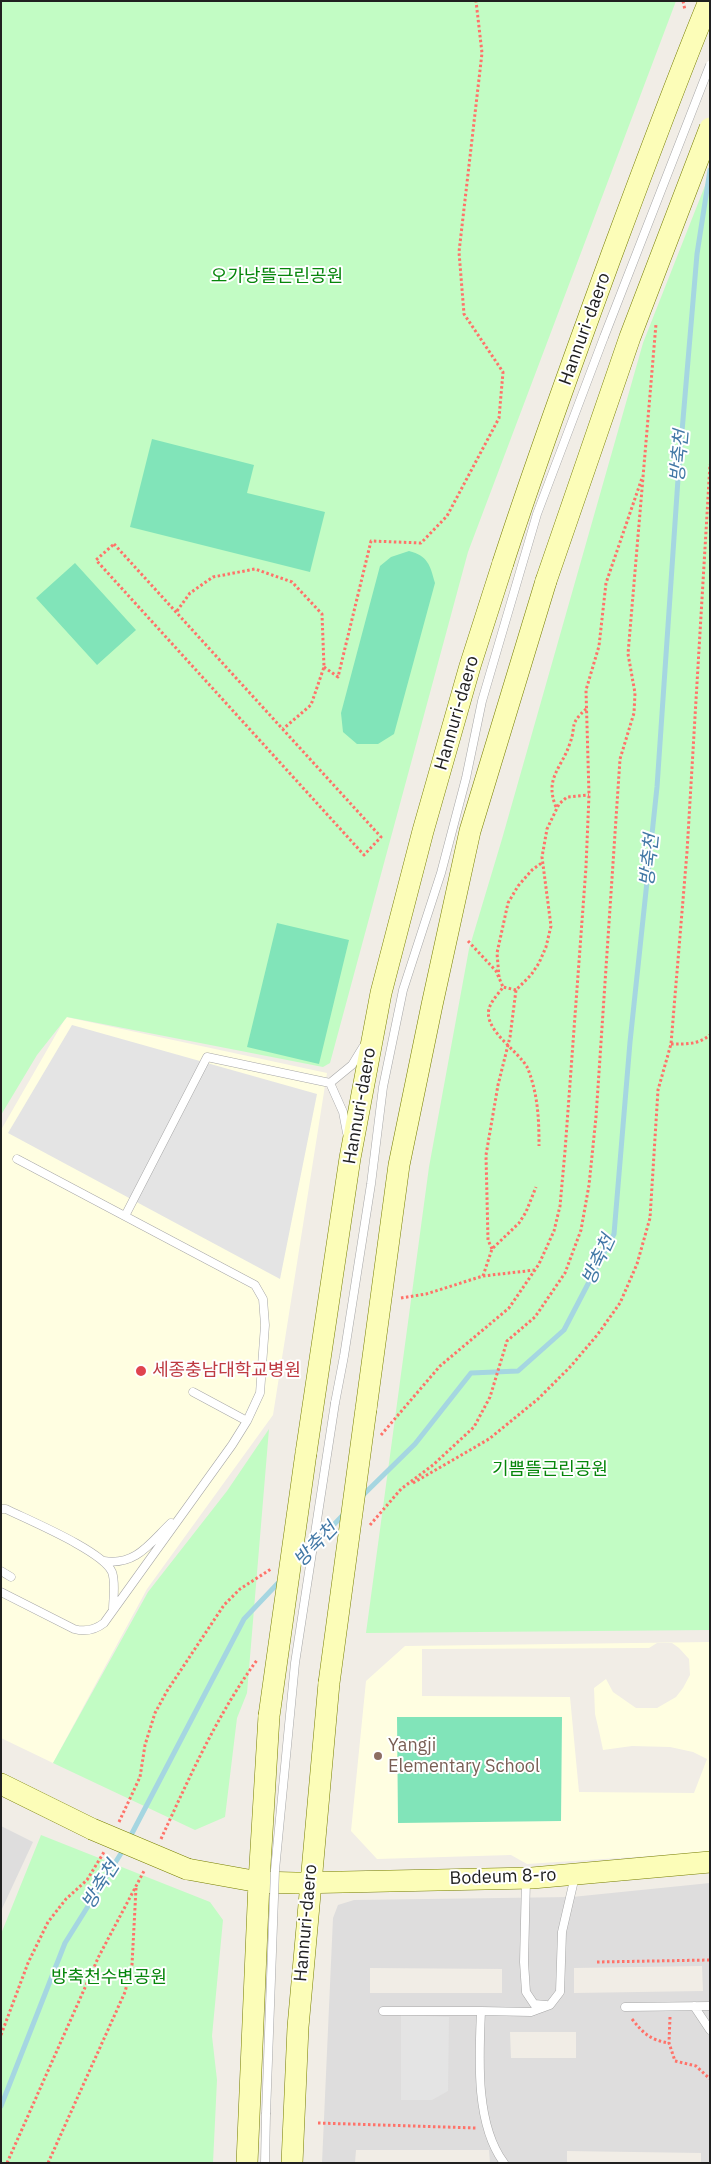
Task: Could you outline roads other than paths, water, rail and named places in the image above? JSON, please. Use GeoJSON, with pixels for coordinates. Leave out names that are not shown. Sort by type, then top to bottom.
{"type":"FeatureCollection","features":[{"type":"Feature","properties":{"kind":"street","name":"Hannuri-daero"},"geometry":{"type":"LineString","coordinates":[[259,1882],[269,1716],[350,1158],[381,993],[425,822],[470,666],[530,479],[679,74],[709,1]]}},
{"type":"Feature","properties":{"kind":"street","name":"Hannuri-daero"},"geometry":{"type":"LineString","coordinates":[[292,2163],[303,1882],[399,1166],[432,1005],[470,831],[546,581],[630,336],[710,128]]}},
{"type":"Feature","properties":{"kind":"street","name":"Bodeum 8-ro"},"geometry":{"type":"LineString","coordinates":[[1,1784],[92,1829],[187,1869],[259,1882],[526,1878],[710,1862]]}},
{"type":"Feature","properties":{"kind":"street"},"geometry":{"type":"LineString","coordinates":[[247,2163],[259,1882]]}},
{"type":"Feature","properties":{"kind":"lane"},"geometry":{"type":"LineString","coordinates":[[265,2163],[275,1870],[295,1663],[371,1184],[383,1087],[403,990],[441,873],[466,778],[482,701],[537,514],[710,66]]}},
{"type":"Feature","properties":{"kind":"lane"},"geometry":{"type":"LineString","coordinates":[[330,1083],[352,1065],[374,1028]]}},
{"type":"Feature","properties":{"kind":"lane"},"geometry":{"type":"LineString","coordinates":[[125,1216],[207,1057],[330,1083]]}},
{"type":"Feature","properties":{"kind":"lane"},"geometry":{"type":"LineString","coordinates":[[330,1083],[344,1112],[350,1158]]}},
{"type":"Feature","properties":{"kind":"lane"},"geometry":{"type":"LineString","coordinates":[[1,1592],[74,1629],[82,1631],[98,1628],[104,1623],[232,1445],[247,1421],[260,1393],[265,1325],[263,1299],[255,1285],[17,1159]]}},
{"type":"Feature","properties":{"kind":"lane"},"geometry":{"type":"LineString","coordinates":[[194,1392],[247,1421]]}},
{"type":"Feature","properties":{"kind":"lane"},"geometry":{"type":"LineString","coordinates":[[1,1510],[6,1510],[44,1527],[104,1561],[118,1563],[132,1558],[180,1515]]}},
{"type":"Feature","properties":{"kind":"lane"},"geometry":{"type":"LineString","coordinates":[[104,1561],[112,1572],[113,1610]]}},
{"type":"Feature","properties":{"kind":"lane"},"geometry":{"type":"LineString","coordinates":[[1,1571],[10,1577]]}},
{"type":"Feature","properties":{"kind":"lane"},"geometry":{"type":"LineString","coordinates":[[384,2012],[531,2012],[550,2006],[560,1992],[562,1932],[576,1874]]}},
{"type":"Feature","properties":{"kind":"lane"},"geometry":{"type":"LineString","coordinates":[[526,1878],[523,1929],[526,1992],[534,2004],[550,2006]]}},
{"type":"Feature","properties":{"kind":"lane"},"geometry":{"type":"LineString","coordinates":[[694,2006],[710,2030]]}},
{"type":"Feature","properties":{"kind":"lane"},"geometry":{"type":"LineString","coordinates":[[625,2007],[710,2006]]}},
{"type":"Feature","properties":{"kind":"lane"},"geometry":{"type":"LineString","coordinates":[[481,2011],[479,2061],[487,2128],[497,2154],[504,2163]]}},
{"type":"Feature","properties":{"kind":"waterway","name":"방축천"},"geometry":{"type":"LineString","coordinates":[[361,1497],[415,1444],[471,1373],[518,1371],[564,1330],[614,1234],[630,1042],[657,787],[678,479],[697,254],[710,170]]}},
{"type":"Feature","properties":{"kind":"waterway","name":"방축천"},"geometry":{"type":"LineString","coordinates":[[298,1562],[344,1514]]}},
{"type":"Feature","properties":{"kind":"waterway","name":"방축천"},"geometry":{"type":"LineString","coordinates":[[129,1839],[244,1619],[280,1581]]}},
{"type":"Feature","properties":{"kind":"waterway","name":"방축천"},"geometry":{"type":"LineString","coordinates":[[1,2106],[65,1943],[125,1847]]}},
{"type":"Feature","properties":{"kind":"place","name":"세종충남대학교병원"},"geometry":{"type":"Point","coordinates":[141,1371]}},
{"type":"Feature","properties":{"kind":"place","name":"Yangji Elementary School"},"geometry":{"type":"Point","coordinates":[378,1756]}},
{"type":"Feature","properties":{"kind":"park label","name":"오가낭뜰근린공원"},"geometry":{"type":"Point","coordinates":[277,277]}},
{"type":"Feature","properties":{"kind":"park label","name":"기쁨뜰근린공원"},"geometry":{"type":"Point","coordinates":[550,1470]}},
{"type":"Feature","properties":{"kind":"park label","name":"방축천수변공원"},"geometry":{"type":"Point","coordinates":[109,1978]}}]}
